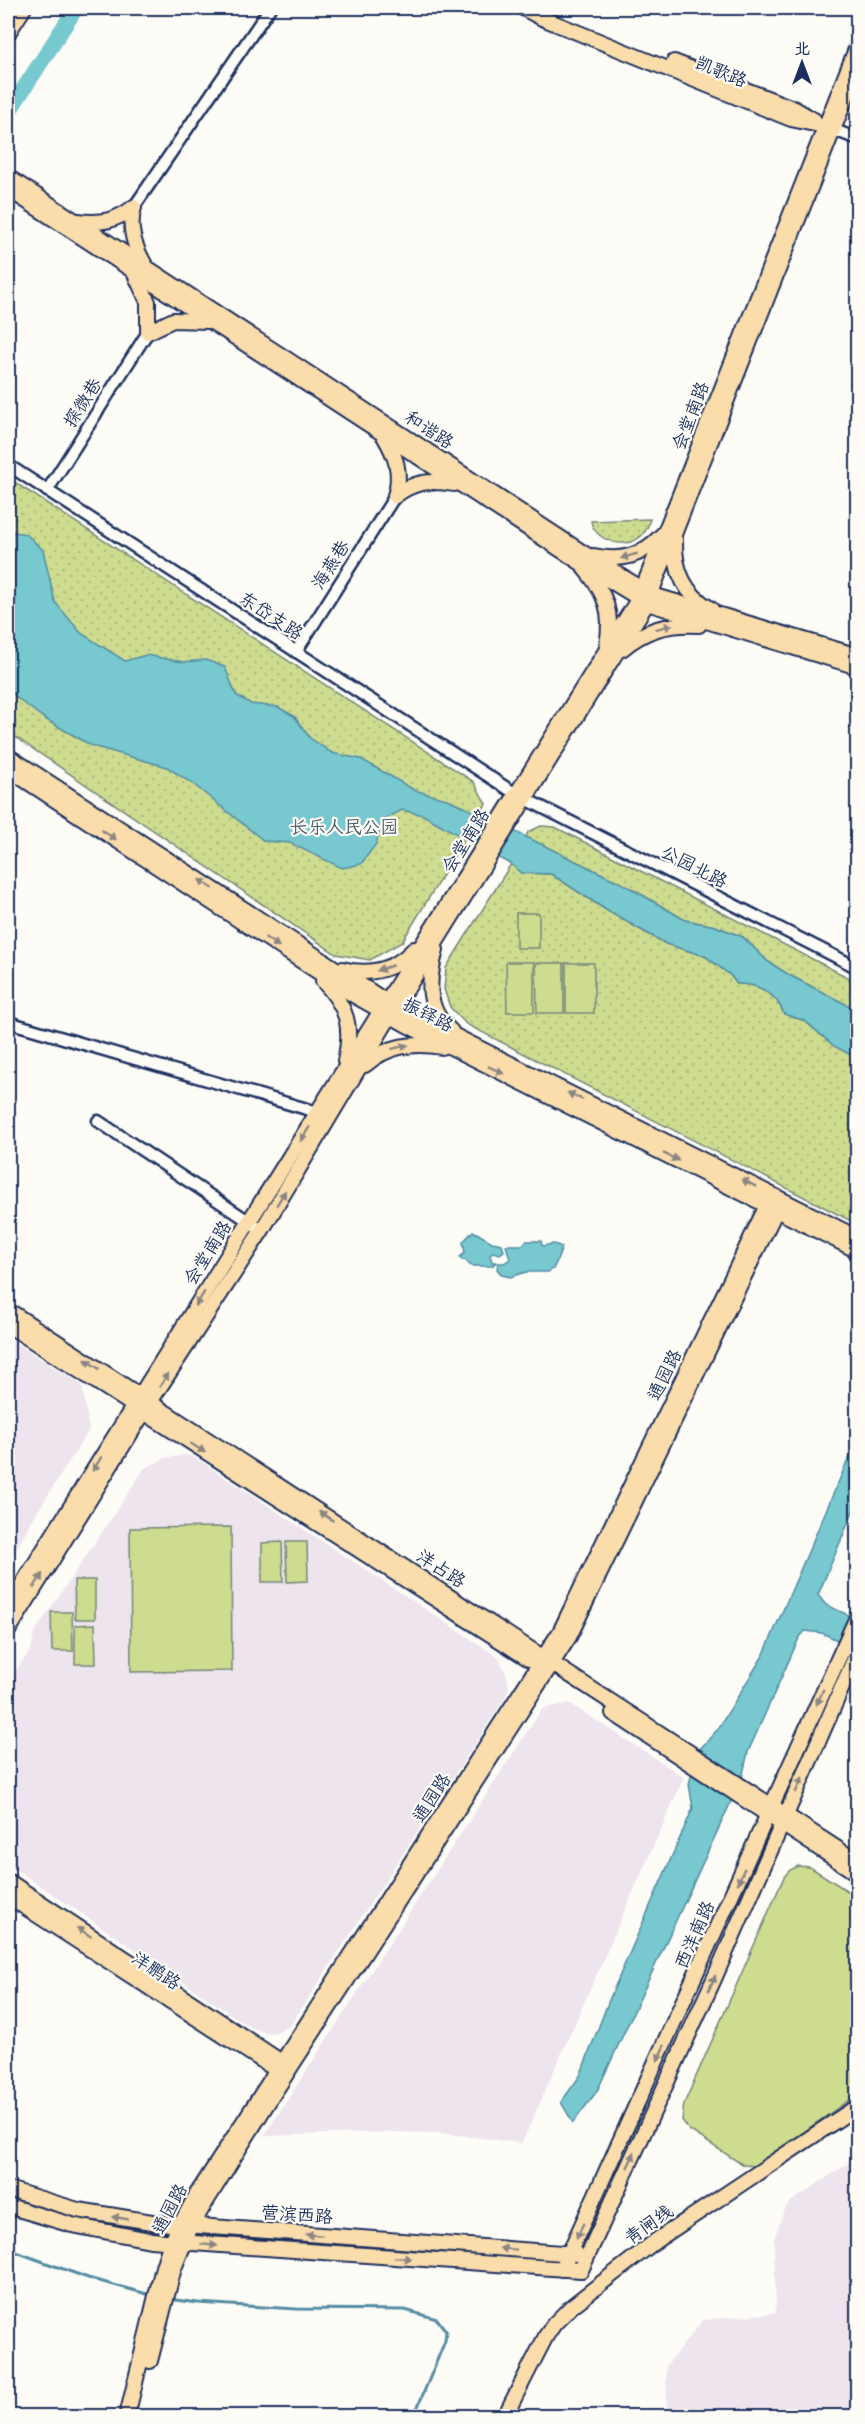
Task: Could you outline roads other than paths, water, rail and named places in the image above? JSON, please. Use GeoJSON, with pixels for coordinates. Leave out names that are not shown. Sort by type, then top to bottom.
{"type":"FeatureCollection","features":[{"type":"Feature","properties":{"kind":"main road"},"geometry":{"type":"LineString","coordinates":[[8,33],[24,8]]}},
{"type":"Feature","properties":{"kind":"main road","name":"凯歌路"},"geometry":{"type":"LineString","coordinates":[[523,8],[542,18],[791,119],[829,128]]}},
{"type":"Feature","properties":{"kind":"main road","name":"凯歌路"},"geometry":{"type":"LineString","coordinates":[[541,8],[795,109],[829,128]]}},
{"type":"Feature","properties":{"kind":"main road","name":"会堂南路"},"geometry":{"type":"LineString","coordinates":[[8,1608],[141,1404],[261,1230],[325,1114],[388,1009],[645,596],[829,128],[858,44]]}},
{"type":"Feature","properties":{"kind":"main road","name":"会堂南路"},"geometry":{"type":"LineString","coordinates":[[829,128],[858,68]]}},
{"type":"Feature","properties":{"kind":"main road","name":"和谐路"},"geometry":{"type":"LineString","coordinates":[[8,177],[73,220],[210,321],[461,485],[645,596],[858,667]]}},
{"type":"Feature","properties":{"kind":"main road","name":"和谐路"},"geometry":{"type":"LineString","coordinates":[[8,189],[140,269],[581,557]]}},
{"type":"Feature","properties":{"kind":"main road"},"geometry":{"type":"LineString","coordinates":[[73,220],[109,221],[121,217],[134,207]]}},
{"type":"Feature","properties":{"kind":"main road"},"geometry":{"type":"LineString","coordinates":[[134,207],[131,221],[132,232],[148,302],[148,332],[173,320],[210,321]]}},
{"type":"Feature","properties":{"kind":"main road"},"geometry":{"type":"LineString","coordinates":[[381,433],[398,468],[399,476],[395,496]]}},
{"type":"Feature","properties":{"kind":"main road"},"geometry":{"type":"LineString","coordinates":[[395,496],[411,485],[425,481],[461,485]]}},
{"type":"Feature","properties":{"kind":"main road"},"geometry":{"type":"LineString","coordinates":[[581,557],[616,559],[631,557],[671,532],[682,581],[698,601],[726,622]]}},
{"type":"Feature","properties":{"kind":"main road"},"geometry":{"type":"LineString","coordinates":[[581,557],[607,603],[610,621],[610,654]]}},
{"type":"Feature","properties":{"kind":"main road"},"geometry":{"type":"LineString","coordinates":[[610,654],[639,637],[666,626],[726,622]]}},
{"type":"Feature","properties":{"kind":"main road","name":"和谐路"},"geometry":{"type":"LineString","coordinates":[[726,622],[858,656]]}},
{"type":"Feature","properties":{"kind":"main road","name":"振铎路"},"geometry":{"type":"LineString","coordinates":[[8,756],[321,959],[388,1009]]}},
{"type":"Feature","properties":{"kind":"main road","name":"振铎路"},"geometry":{"type":"LineString","coordinates":[[8,769],[309,966],[388,1009],[774,1202],[858,1238]]}},
{"type":"Feature","properties":{"kind":"main road"},"geometry":{"type":"LineString","coordinates":[[321,959],[340,969],[352,972],[386,969],[402,960],[435,934]]}},
{"type":"Feature","properties":{"kind":"main road"},"geometry":{"type":"LineString","coordinates":[[435,934],[430,1000],[459,1045]]}},
{"type":"Feature","properties":{"kind":"main road"},"geometry":{"type":"LineString","coordinates":[[309,966],[338,998],[346,1014],[349,1034],[348,1076]]}},
{"type":"Feature","properties":{"kind":"main road"},"geometry":{"type":"LineString","coordinates":[[348,1076],[376,1057],[399,1046],[459,1045]]}},
{"type":"Feature","properties":{"kind":"main road","name":"会堂南路"},"geometry":{"type":"LineString","coordinates":[[8,1631],[249,1221],[325,1114]]}},
{"type":"Feature","properties":{"kind":"main road","name":"振铎路"},"geometry":{"type":"LineString","coordinates":[[774,1202],[858,1251]]}},
{"type":"Feature","properties":{"kind":"main road","name":"通园路"},"geometry":{"type":"LineString","coordinates":[[127,2416],[177,2243],[197,2194],[284,2069],[546,1664],[565,1621],[774,1202]]}},
{"type":"Feature","properties":{"kind":"main road","name":"洋占路"},"geometry":{"type":"LineString","coordinates":[[8,1324],[141,1404],[546,1664],[770,1810],[858,1874]]}},
{"type":"Feature","properties":{"kind":"main road","name":"西洋南路"},"geometry":{"type":"LineString","coordinates":[[562,2269],[857,1615]]}},
{"type":"Feature","properties":{"kind":"main road","name":"西洋南路"},"geometry":{"type":"LineString","coordinates":[[581,2270],[714,1979],[858,1651]]}},
{"type":"Feature","properties":{"kind":"main road","name":"洋占路"},"geometry":{"type":"LineString","coordinates":[[783,1819],[858,1862]]}},
{"type":"Feature","properties":{"kind":"main road"},"geometry":{"type":"LineString","coordinates":[[8,1881],[284,2069]]}},
{"type":"Feature","properties":{"kind":"main road","name":"洋鹏路"},"geometry":{"type":"LineString","coordinates":[[8,1896],[284,2069]]}},
{"type":"Feature","properties":{"kind":"main road","name":"青闸线"},"geometry":{"type":"LineString","coordinates":[[505,2416],[546,2337],[554,2324],[572,2306],[657,2240],[858,2106]]}},
{"type":"Feature","properties":{"kind":"main road","name":"营滨西路"},"geometry":{"type":"LineString","coordinates":[[8,2189],[78,2210],[119,2218],[588,2255]]}},
{"type":"Feature","properties":{"kind":"main road","name":"营滨西路"},"geometry":{"type":"LineString","coordinates":[[8,2206],[42,2218],[104,2232],[177,2243],[581,2270]]}},
{"type":"Feature","properties":{"kind":"main road","name":"通园路"},"geometry":{"type":"LineString","coordinates":[[135,2416],[158,2311]]}},
{"type":"Feature","properties":{"kind":"street"},"geometry":{"type":"LineString","coordinates":[[134,207],[270,8]]}},
{"type":"Feature","properties":{"kind":"street"},"geometry":{"type":"LineString","coordinates":[[829,128],[858,139]]}},
{"type":"Feature","properties":{"kind":"street","name":"探微巷"},"geometry":{"type":"LineString","coordinates":[[47,491],[148,332]]}},
{"type":"Feature","properties":{"kind":"street","name":"东岱支路"},"geometry":{"type":"LineString","coordinates":[[8,465],[521,797]]}},
{"type":"Feature","properties":{"kind":"street","name":"海燕巷"},"geometry":{"type":"LineString","coordinates":[[296,652],[395,496]]}},
{"type":"Feature","properties":{"kind":"street","name":"公园北路"},"geometry":{"type":"LineString","coordinates":[[521,797],[858,968]]}},
{"type":"Feature","properties":{"kind":"street"},"geometry":{"type":"LineString","coordinates":[[8,1023],[325,1114]]}},
{"type":"Feature","properties":{"kind":"street"},"geometry":{"type":"LineString","coordinates":[[98,1121],[261,1230]]}},
{"type":"Feature","properties":{"kind":"water"},"geometry":{"type":"Polygon","coordinates":[[[8,531],[26,534],[43,550],[55,602],[81,633],[125,661],[146,655],[183,662],[206,660],[225,667],[236,695],[251,704],[278,707],[294,716],[310,738],[332,753],[361,759],[414,790],[450,800],[627,886],[685,920],[715,926],[743,937],[767,961],[857,1010],[857,1058],[834,1046],[805,1021],[784,1014],[777,1001],[766,991],[752,985],[737,984],[730,975],[705,956],[666,944],[606,910],[551,874],[521,873],[511,864],[423,815],[402,810],[383,820],[376,844],[361,864],[342,868],[290,843],[264,841],[193,784],[167,767],[92,746],[45,719],[17,698],[8,688],[8,531]]]}},
{"type":"Feature","properties":{"kind":"water"},"geometry":{"type":"Polygon","coordinates":[[[473,1231],[492,1242],[502,1244],[504,1251],[500,1254],[493,1252],[490,1255],[492,1262],[496,1262],[492,1266],[471,1266],[460,1257],[465,1253],[463,1242],[473,1231]]]}},
{"type":"Feature","properties":{"kind":"water"},"geometry":{"type":"Polygon","coordinates":[[[526,1241],[541,1241],[542,1246],[554,1244],[562,1247],[553,1269],[548,1272],[526,1272],[510,1277],[502,1275],[497,1269],[498,1263],[504,1263],[510,1259],[506,1245],[523,1245],[526,1241]]]}},
{"type":"Feature","properties":{"kind":"water"},"geometry":{"type":"Polygon","coordinates":[[[857,1439],[857,1502],[818,1595],[826,1605],[857,1619],[857,1649],[822,1633],[805,1631],[799,1638],[748,1752],[742,1778],[597,2091],[573,2123],[561,2102],[580,2076],[609,2000],[693,1808],[689,1784],[698,1751],[718,1729],[764,1654],[857,1439]]]}},
{"type":"Feature","properties":{"kind":"waterway"},"geometry":{"type":"LineString","coordinates":[[8,113],[76,8]]}},
{"type":"Feature","properties":{"kind":"waterway"},"geometry":{"type":"LineString","coordinates":[[8,2249],[88,2278],[151,2295]]}},
{"type":"Feature","properties":{"kind":"waterway"},"geometry":{"type":"LineString","coordinates":[[169,2299],[296,2309],[405,2310],[437,2319],[446,2331],[445,2341],[414,2416]]}},
{"type":"Feature","properties":{"kind":"park label","name":"长乐人民公园"},"geometry":{"type":"Point","coordinates":[344,827]}}]}
